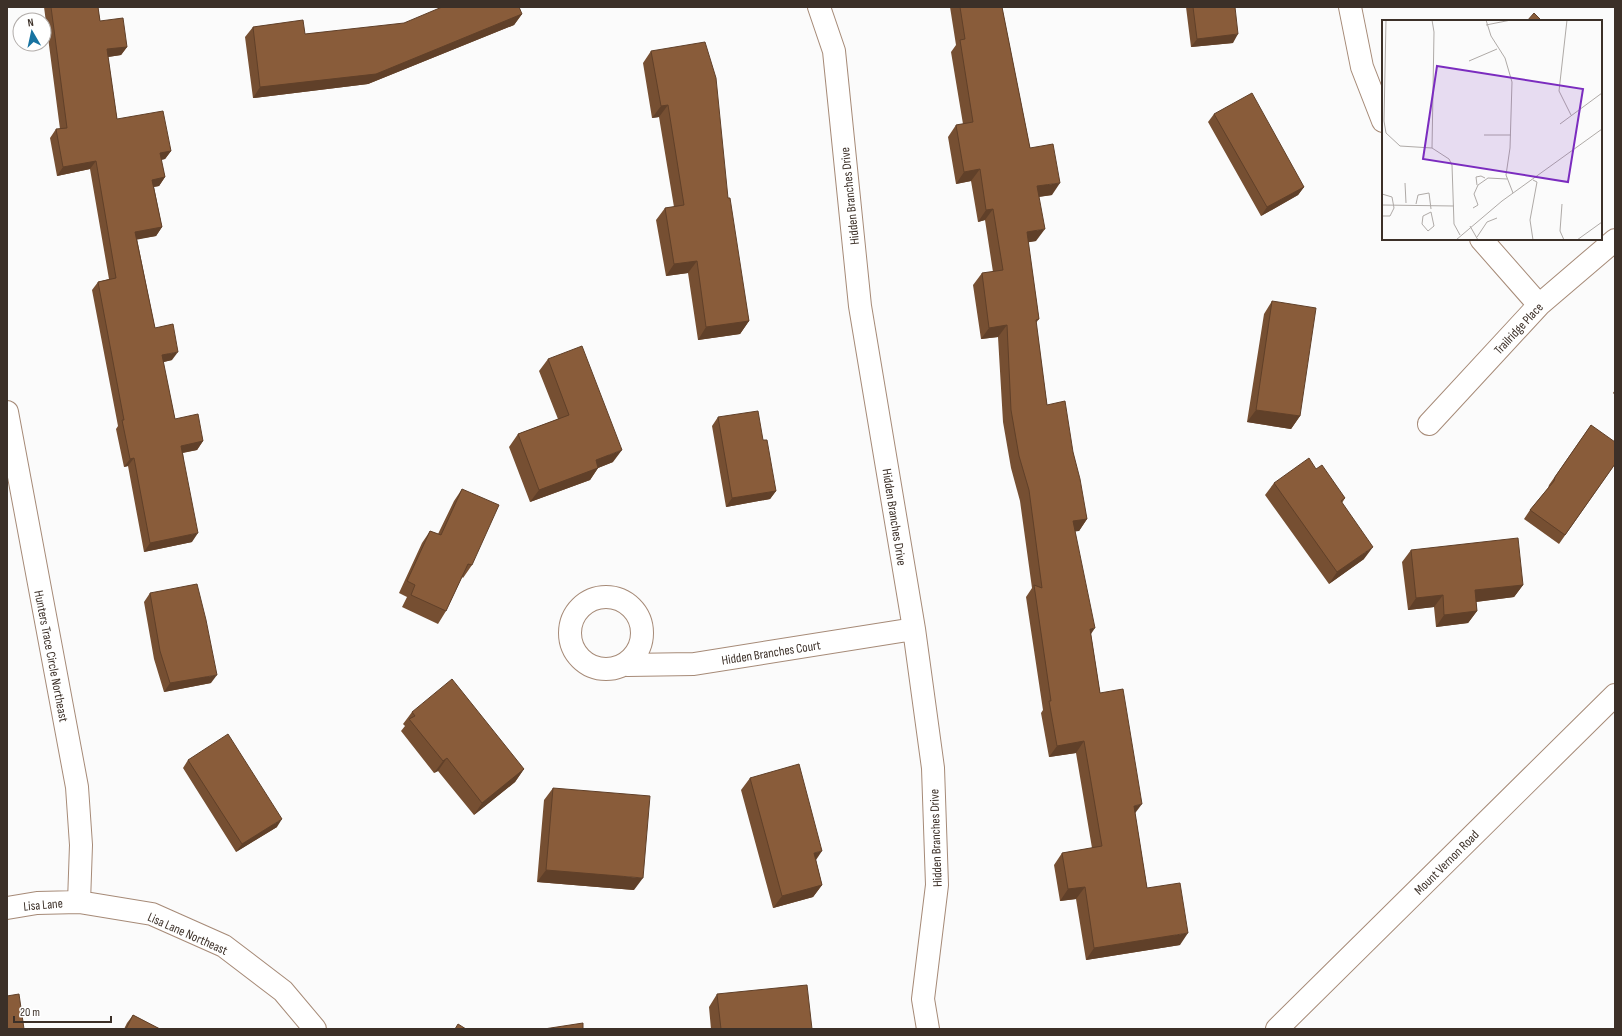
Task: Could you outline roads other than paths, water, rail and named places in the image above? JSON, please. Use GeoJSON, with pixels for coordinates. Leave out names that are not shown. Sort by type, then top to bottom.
{"type":"FeatureCollection","features":[{"type":"Feature","properties":{"kind":"street","name":"Hidden Branches Drive"},"geometry":{"type":"LineString","coordinates":[[819,7],[834,50],[860,306],[914,629],[933,768],[937,885],[923,999],[928,1029]]}},
{"type":"Feature","properties":{"kind":"street"},"geometry":{"type":"LineString","coordinates":[[1350,7],[1362,67],[1382,117]]}},
{"type":"Feature","properties":{"kind":"street"},"geometry":{"type":"LineString","coordinates":[[1482,240],[1539,305]]}},
{"type":"Feature","properties":{"kind":"street","name":"Trailridge Place"},"geometry":{"type":"LineString","coordinates":[[1430,424],[1539,305],[1615,240]]}},
{"type":"Feature","properties":{"kind":"street","name":"Hunters Trace Circle Northeast"},"geometry":{"type":"LineString","coordinates":[[7,412],[76,787],[81,845],[79,902]]}},
{"type":"Feature","properties":{"kind":"street","name":"Hidden Branches Court"},"geometry":{"type":"LineString","coordinates":[[627,665],[694,664],[914,629]]}},
{"type":"Feature","properties":{"kind":"street","name":"Mount Vernon Road"},"geometry":{"type":"LineString","coordinates":[[1277,1029],[1615,695]]}},
{"type":"Feature","properties":{"kind":"street","name":"Lisa Lane"},"geometry":{"type":"LineString","coordinates":[[7,908],[38,903],[79,902]]}},
{"type":"Feature","properties":{"kind":"street","name":"Lisa Lane Northeast"},"geometry":{"type":"LineString","coordinates":[[79,902],[152,914],[224,946],[283,991],[315,1029]]}}]}
